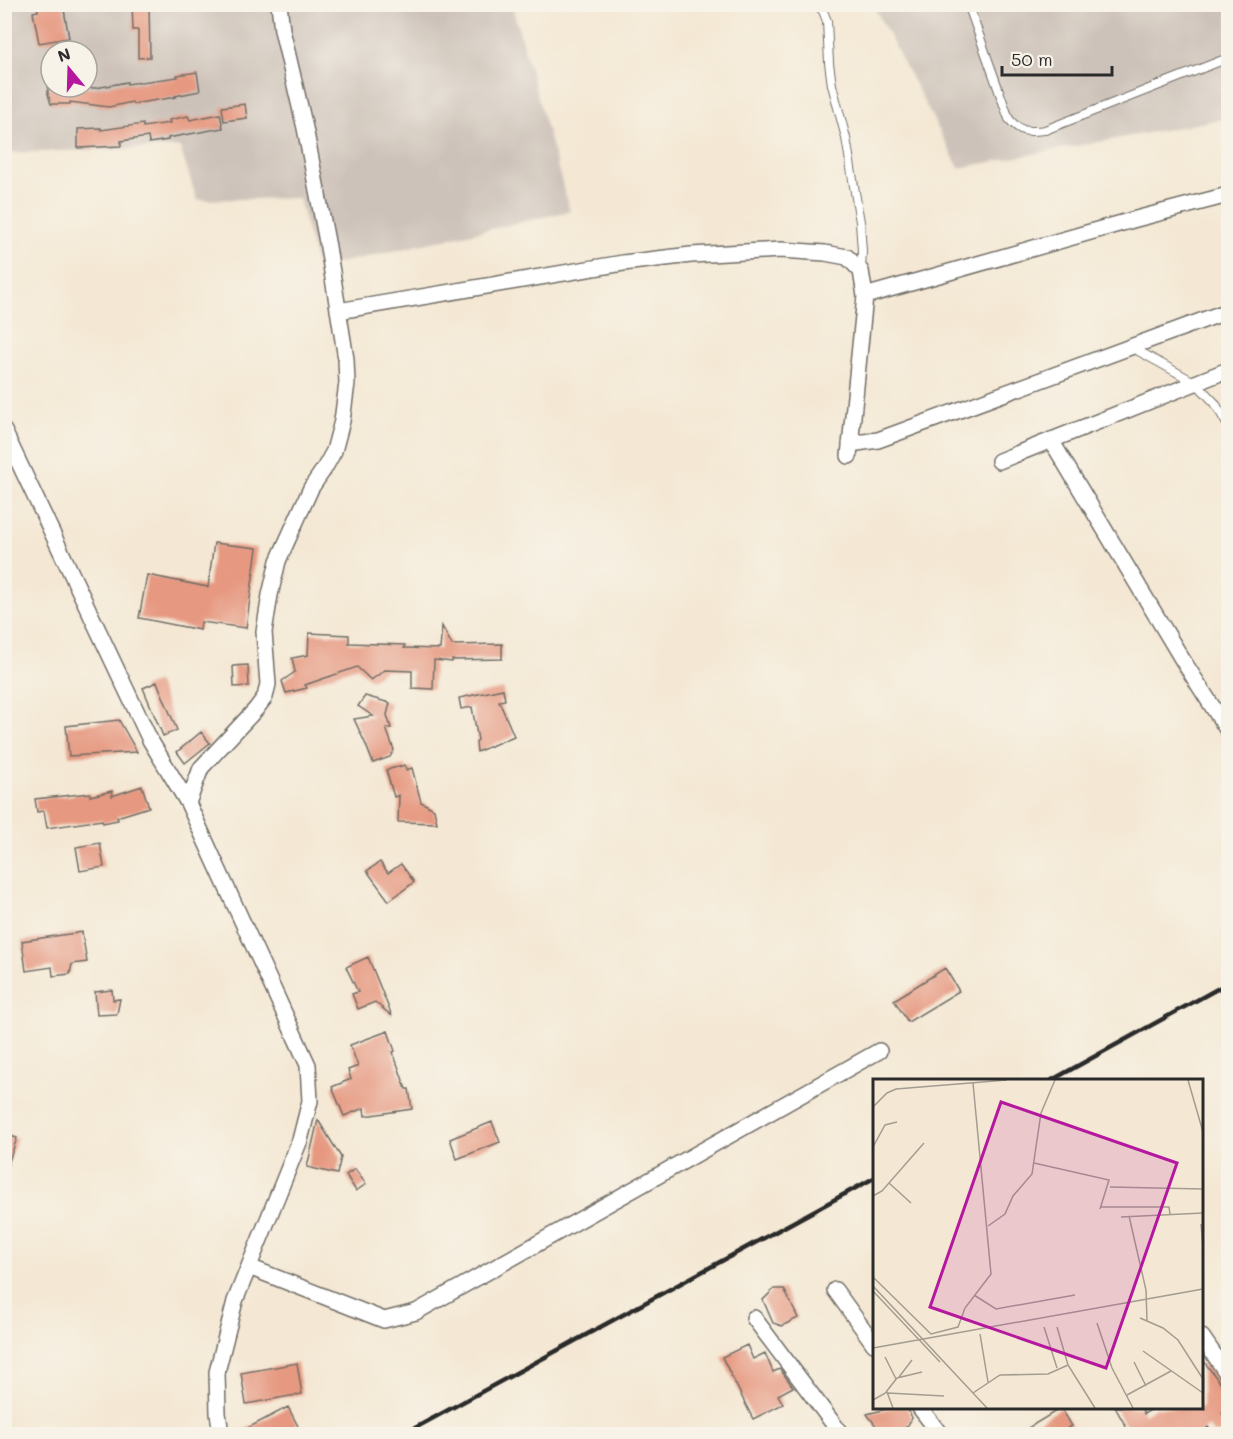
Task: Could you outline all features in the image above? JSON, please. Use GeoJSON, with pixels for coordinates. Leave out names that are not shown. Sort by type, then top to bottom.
{"type":"FeatureCollection","features":[{"type":"Feature","properties":{"kind":"street"},"geometry":{"type":"LineString","coordinates":[[188,803],[201,768],[265,697],[268,684],[264,632],[278,561],[311,488],[334,452],[342,421],[347,383],[346,359],[328,247],[305,128],[282,30],[279,4]]}},
{"type":"Feature","properties":{"kind":"street"},"geometry":{"type":"LineString","coordinates":[[865,296],[1228,195]]}},
{"type":"Feature","properties":{"kind":"street"},"geometry":{"type":"LineString","coordinates":[[338,311],[623,263],[691,255],[781,250],[847,257],[861,271],[865,296],[850,450],[1228,311]]}},
{"type":"Feature","properties":{"kind":"street"},"geometry":{"type":"LineString","coordinates":[[999,461],[1228,370]]}},
{"type":"Feature","properties":{"kind":"street"},"geometry":{"type":"LineString","coordinates":[[4,431],[150,740],[188,803],[308,1065],[310,1101],[300,1140],[235,1301],[218,1372],[218,1413],[221,1434]]}},
{"type":"Feature","properties":{"kind":"street"},"geometry":{"type":"LineString","coordinates":[[1051,440],[1182,659],[1228,731]]}},
{"type":"Feature","properties":{"kind":"street"},"geometry":{"type":"LineString","coordinates":[[249,1267],[384,1320],[416,1312],[879,1051]]}},
{"type":"Feature","properties":{"kind":"street"},"geometry":{"type":"LineString","coordinates":[[835,1290],[873,1343]]}},
{"type":"Feature","properties":{"kind":"street"},"geometry":{"type":"LineString","coordinates":[[754,1318],[841,1434]]}},
{"type":"Feature","properties":{"kind":"street"},"geometry":{"type":"LineString","coordinates":[[1203,1338],[1228,1376]]}},
{"type":"Feature","properties":{"kind":"street"},"geometry":{"type":"LineString","coordinates":[[921,1409],[940,1434]]}},
{"type":"Feature","properties":{"kind":"lane"},"geometry":{"type":"LineString","coordinates":[[807,4],[817,5],[823,11],[827,21],[832,85],[846,138],[860,222],[861,271]]}},
{"type":"Feature","properties":{"kind":"lane"},"geometry":{"type":"LineString","coordinates":[[968,4],[1009,119],[1016,127],[1027,132],[1044,130],[1228,58]]}},
{"type":"Feature","properties":{"kind":"lane"},"geometry":{"type":"LineString","coordinates":[[1131,347],[1196,383],[1215,403],[1228,426]]}},
{"type":"Feature","properties":{"kind":"shaded area"},"geometry":{"type":"Polygon","coordinates":[[[4,5],[535,5],[513,10],[570,211],[317,268],[299,198],[197,200],[180,147],[5,153],[4,5]]]}},
{"type":"Feature","properties":{"kind":"shaded area"},"geometry":{"type":"Polygon","coordinates":[[[873,5],[1228,5],[1228,118],[959,168],[873,5]]]}},
{"type":"Feature","properties":{"kind":"building"},"geometry":{"type":"Polygon","coordinates":[[[37,4],[63,4],[69,38],[39,39],[39,43],[33,12],[38,11],[37,4]]]}},
{"type":"Feature","properties":{"kind":"building"},"geometry":{"type":"Polygon","coordinates":[[[132,4],[149,4],[150,57],[138,58],[138,30],[133,30],[132,4]]]}},
{"type":"Feature","properties":{"kind":"building"},"geometry":{"type":"Polygon","coordinates":[[[197,72],[200,91],[109,107],[70,102],[70,104],[51,104],[50,99],[99,99],[99,87],[178,77],[177,75],[197,72]]]}},
{"type":"Feature","properties":{"kind":"building"},"geometry":{"type":"Polygon","coordinates":[[[245,104],[247,118],[224,121],[222,107],[245,104]]]}},
{"type":"Feature","properties":{"kind":"building"},"geometry":{"type":"Polygon","coordinates":[[[220,114],[223,128],[149,143],[148,137],[121,141],[121,146],[78,148],[78,129],[101,128],[101,130],[143,124],[143,127],[170,123],[169,120],[188,116],[190,120],[220,114]]]}},
{"type":"Feature","properties":{"kind":"building"},"geometry":{"type":"Polygon","coordinates":[[[214,543],[257,548],[246,628],[201,622],[200,630],[139,618],[147,575],[208,587],[214,543]]]}},
{"type":"Feature","properties":{"kind":"building"},"geometry":{"type":"Polygon","coordinates":[[[442,626],[452,645],[502,644],[502,659],[452,660],[452,662],[434,660],[433,689],[412,688],[412,671],[385,670],[371,680],[357,667],[305,685],[307,688],[286,693],[282,681],[295,672],[292,658],[308,655],[309,633],[349,635],[349,643],[440,649],[442,626]]]}},
{"type":"Feature","properties":{"kind":"building"},"geometry":{"type":"Polygon","coordinates":[[[248,665],[249,686],[234,687],[233,666],[248,665]]]}},
{"type":"Feature","properties":{"kind":"building"},"geometry":{"type":"Polygon","coordinates":[[[157,682],[177,730],[163,736],[143,688],[157,682]]]}},
{"type":"Feature","properties":{"kind":"building"},"geometry":{"type":"Polygon","coordinates":[[[503,689],[505,700],[499,701],[514,736],[477,752],[476,742],[478,740],[472,707],[461,709],[459,698],[503,689]]]}},
{"type":"Feature","properties":{"kind":"building"},"geometry":{"type":"Polygon","coordinates":[[[365,696],[390,703],[387,715],[391,728],[386,728],[394,750],[390,757],[373,763],[354,719],[373,716],[358,706],[365,696]]]}},
{"type":"Feature","properties":{"kind":"building"},"geometry":{"type":"Polygon","coordinates":[[[119,720],[137,752],[69,756],[66,726],[119,720]]]}},
{"type":"Feature","properties":{"kind":"building"},"geometry":{"type":"Polygon","coordinates":[[[201,732],[210,743],[185,763],[177,752],[201,732]]]}},
{"type":"Feature","properties":{"kind":"building"},"geometry":{"type":"Polygon","coordinates":[[[405,765],[406,770],[412,768],[421,802],[434,809],[437,823],[398,822],[399,795],[394,797],[386,770],[405,765]]]}},
{"type":"Feature","properties":{"kind":"building"},"geometry":{"type":"Polygon","coordinates":[[[142,786],[149,807],[117,817],[118,820],[47,828],[44,811],[37,812],[35,799],[90,793],[90,796],[112,791],[112,796],[142,786]]]}},
{"type":"Feature","properties":{"kind":"building"},"geometry":{"type":"Polygon","coordinates":[[[100,843],[104,867],[80,871],[76,847],[100,843]]]}},
{"type":"Feature","properties":{"kind":"building"},"geometry":{"type":"Polygon","coordinates":[[[380,862],[388,873],[401,864],[414,882],[389,901],[367,871],[380,862]]]}},
{"type":"Feature","properties":{"kind":"building"},"geometry":{"type":"Polygon","coordinates":[[[82,932],[87,962],[72,964],[70,974],[53,976],[52,967],[26,971],[22,941],[82,932]]]}},
{"type":"Feature","properties":{"kind":"building"},"geometry":{"type":"Polygon","coordinates":[[[368,957],[392,1016],[375,1002],[358,1009],[352,994],[358,992],[346,967],[368,957]]]}},
{"type":"Feature","properties":{"kind":"building"},"geometry":{"type":"Polygon","coordinates":[[[945,968],[959,991],[908,1022],[894,1000],[945,968]]]}},
{"type":"Feature","properties":{"kind":"building"},"geometry":{"type":"Polygon","coordinates":[[[112,990],[113,1000],[120,999],[117,1014],[97,1015],[95,992],[112,990]]]}},
{"type":"Feature","properties":{"kind":"building"},"geometry":{"type":"Polygon","coordinates":[[[388,1031],[406,1089],[409,1089],[412,1109],[365,1116],[364,1108],[344,1116],[332,1087],[351,1079],[348,1070],[358,1066],[350,1045],[388,1031]]]}},
{"type":"Feature","properties":{"kind":"building"},"geometry":{"type":"Polygon","coordinates":[[[318,1120],[341,1157],[337,1174],[307,1167],[318,1120]]]}},
{"type":"Feature","properties":{"kind":"building"},"geometry":{"type":"Polygon","coordinates":[[[492,1122],[500,1142],[457,1159],[450,1139],[492,1122]]]}},
{"type":"Feature","properties":{"kind":"building"},"geometry":{"type":"Polygon","coordinates":[[[4,1134],[17,1138],[6,1170],[4,1170],[4,1134]]]}},
{"type":"Feature","properties":{"kind":"building"},"geometry":{"type":"Polygon","coordinates":[[[355,1169],[366,1184],[356,1191],[346,1175],[355,1169]]]}},
{"type":"Feature","properties":{"kind":"building"},"geometry":{"type":"Polygon","coordinates":[[[774,1289],[784,1289],[798,1318],[782,1326],[773,1323],[763,1300],[774,1289]]]}},
{"type":"Feature","properties":{"kind":"building"},"geometry":{"type":"Polygon","coordinates":[[[747,1345],[753,1359],[765,1353],[773,1372],[780,1369],[793,1387],[778,1395],[783,1404],[753,1419],[722,1357],[747,1345]]]}},
{"type":"Feature","properties":{"kind":"building"},"geometry":{"type":"Polygon","coordinates":[[[1203,1360],[1228,1393],[1228,1408],[1222,1413],[1228,1421],[1228,1434],[1214,1434],[1208,1427],[1200,1434],[1130,1434],[1116,1409],[1142,1409],[1144,1414],[1152,1409],[1203,1409],[1203,1360]]]}},
{"type":"Feature","properties":{"kind":"building"},"geometry":{"type":"Polygon","coordinates":[[[297,1363],[302,1394],[246,1404],[241,1373],[297,1363]]]}},
{"type":"Feature","properties":{"kind":"building"},"geometry":{"type":"Polygon","coordinates":[[[288,1407],[302,1434],[236,1434],[288,1407]]]}},
{"type":"Feature","properties":{"kind":"building"},"geometry":{"type":"Polygon","coordinates":[[[886,1409],[908,1409],[912,1418],[908,1425],[895,1434],[882,1434],[867,1414],[886,1409]]]}},
{"type":"Feature","properties":{"kind":"building"},"geometry":{"type":"Polygon","coordinates":[[[1059,1409],[1062,1409],[1072,1426],[1059,1434],[1018,1434],[1059,1409]]]}},
{"type":"Feature","properties":{"kind":"railway"},"geometry":{"type":"LineString","coordinates":[[1054,1079],[1228,983]]}},
{"type":"Feature","properties":{"kind":"railway"},"geometry":{"type":"LineString","coordinates":[[404,1434],[873,1179]]}}]}
